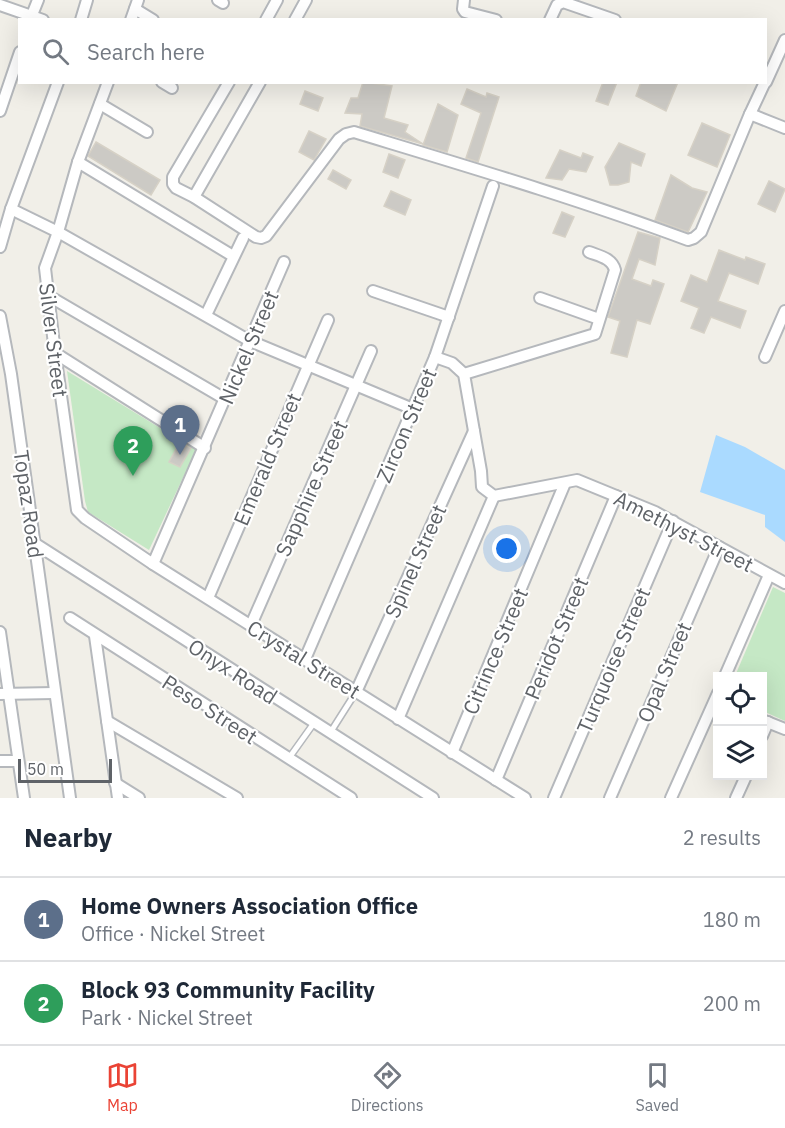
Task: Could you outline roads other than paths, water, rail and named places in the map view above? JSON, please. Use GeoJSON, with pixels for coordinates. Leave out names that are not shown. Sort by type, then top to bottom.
{"type":"FeatureCollection","features":[{"type":"Feature","properties":{"kind":"street"},"geometry":{"type":"LineString","coordinates":[[0,4],[31,17],[38,0]]}},
{"type":"Feature","properties":{"kind":"street"},"geometry":{"type":"LineString","coordinates":[[82,18],[87,0]]}},
{"type":"Feature","properties":{"kind":"street"},"geometry":{"type":"LineString","coordinates":[[267,18],[277,0]]}},
{"type":"Feature","properties":{"kind":"street"},"geometry":{"type":"LineString","coordinates":[[296,18],[306,0]]}},
{"type":"Feature","properties":{"kind":"street"},"geometry":{"type":"LineString","coordinates":[[464,0],[465,12],[488,18]]}},
{"type":"Feature","properties":{"kind":"street"},"geometry":{"type":"LineString","coordinates":[[551,18],[556,5],[563,2],[609,18]]}},
{"type":"Feature","properties":{"kind":"street"},"geometry":{"type":"LineString","coordinates":[[135,9],[150,18]]}},
{"type":"Feature","properties":{"kind":"street"},"geometry":{"type":"LineString","coordinates":[[767,78],[785,40]]}},
{"type":"Feature","properties":{"kind":"street"},"geometry":{"type":"LineString","coordinates":[[0,111],[18,58]]}},
{"type":"Feature","properties":{"kind":"street"},"geometry":{"type":"LineString","coordinates":[[0,247],[11,209],[57,84]]}},
{"type":"Feature","properties":{"kind":"street","name":"Silver Street"},"geometry":{"type":"LineString","coordinates":[[85,518],[77,510],[45,268],[78,162],[107,84]]}},
{"type":"Feature","properties":{"kind":"street"},"geometry":{"type":"LineString","coordinates":[[228,84],[173,177],[173,184],[256,237],[266,236],[339,140],[346,134],[354,132],[642,222],[688,240],[701,232],[764,84]]}},
{"type":"Feature","properties":{"kind":"street"},"geometry":{"type":"LineString","coordinates":[[194,197],[259,84]]}},
{"type":"Feature","properties":{"kind":"street"},"geometry":{"type":"LineString","coordinates":[[100,104],[147,132]]}},
{"type":"Feature","properties":{"kind":"street"},"geometry":{"type":"LineString","coordinates":[[750,114],[785,128]]}},
{"type":"Feature","properties":{"kind":"street"},"geometry":{"type":"LineString","coordinates":[[78,162],[233,256]]}},
{"type":"Feature","properties":{"kind":"street","name":"Zircon Street"},"geometry":{"type":"LineString","coordinates":[[305,659],[435,357],[493,186]]}},
{"type":"Feature","properties":{"kind":"street"},"geometry":{"type":"LineString","coordinates":[[11,209],[58,232],[250,340],[413,409]]}},
{"type":"Feature","properties":{"kind":"street"},"geometry":{"type":"LineString","coordinates":[[206,315],[243,238]]}},
{"type":"Feature","properties":{"kind":"street"},"geometry":{"type":"LineString","coordinates":[[464,374],[585,339],[595,334],[615,270],[614,264],[609,260],[589,252]]}},
{"type":"Feature","properties":{"kind":"street","name":"Nickel Street"},"geometry":{"type":"LineString","coordinates":[[153,564],[284,262]]}},
{"type":"Feature","properties":{"kind":"street"},"geometry":{"type":"LineString","coordinates":[[373,291],[449,317]]}},
{"type":"Feature","properties":{"kind":"street"},"geometry":{"type":"LineString","coordinates":[[47,295],[225,399]]}},
{"type":"Feature","properties":{"kind":"street"},"geometry":{"type":"LineString","coordinates":[[540,298],[599,319]]}},
{"type":"Feature","properties":{"kind":"street"},"geometry":{"type":"LineString","coordinates":[[765,357],[785,311]]}},
{"type":"Feature","properties":{"kind":"street","name":"Topaz Road"},"geometry":{"type":"LineString","coordinates":[[0,316],[5,375],[34,543],[70,798]]}},
{"type":"Feature","properties":{"kind":"street","name":"Emerald Street"},"geometry":{"type":"LineString","coordinates":[[208,598],[328,320]]}},
{"type":"Feature","properties":{"kind":"street","name":"Sapphire Street"},"geometry":{"type":"LineString","coordinates":[[251,625],[371,351]]}},
{"type":"Feature","properties":{"kind":"street"},"geometry":{"type":"LineString","coordinates":[[55,353],[205,448]]}},
{"type":"Feature","properties":{"kind":"street"},"geometry":{"type":"LineString","coordinates":[[398,719],[494,496],[482,487],[464,374],[452,363],[435,357]]}},
{"type":"Feature","properties":{"kind":"street","name":"Spinel Street"},"geometry":{"type":"LineString","coordinates":[[356,692],[474,431]]}},
{"type":"Feature","properties":{"kind":"street","name":"Amethyst Street"},"geometry":{"type":"LineString","coordinates":[[494,496],[577,480],[655,512],[785,584]]}},
{"type":"Feature","properties":{"kind":"street","name":"Citrince Street"},"geometry":{"type":"LineString","coordinates":[[452,753],[565,483]]}},
{"type":"Feature","properties":{"kind":"street","name":"Peridot Street"},"geometry":{"type":"LineString","coordinates":[[496,780],[616,496]]}},
{"type":"Feature","properties":{"kind":"street","name":"Crystal Street"},"geometry":{"type":"LineString","coordinates":[[85,518],[153,564],[525,798]]}},
{"type":"Feature","properties":{"kind":"street","name":"Turquoise Street"},"geometry":{"type":"LineString","coordinates":[[554,798],[673,521]]}},
{"type":"Feature","properties":{"kind":"street","name":"Onyx Road"},"geometry":{"type":"LineString","coordinates":[[34,543],[433,798]]}},
{"type":"Feature","properties":{"kind":"street","name":"Opal Street"},"geometry":{"type":"LineString","coordinates":[[610,798],[719,547]]}},
{"type":"Feature","properties":{"kind":"street"},"geometry":{"type":"LineString","coordinates":[[727,672],[770,575]]}},
{"type":"Feature","properties":{"kind":"street","name":"Peso Street"},"geometry":{"type":"LineString","coordinates":[[70,618],[288,760],[351,798]]}},
{"type":"Feature","properties":{"kind":"street"},"geometry":{"type":"LineString","coordinates":[[0,632],[5,694],[24,798]]}},
{"type":"Feature","properties":{"kind":"street"},"geometry":{"type":"LineString","coordinates":[[95,636],[118,798]]}},
{"type":"Feature","properties":{"kind":"street"},"geometry":{"type":"LineString","coordinates":[[5,694],[54,693]]}},
{"type":"Feature","properties":{"kind":"street"},"geometry":{"type":"LineString","coordinates":[[671,798],[713,705]]}},
{"type":"Feature","properties":{"kind":"street"},"geometry":{"type":"LineString","coordinates":[[107,722],[237,798]]}},
{"type":"Feature","properties":{"kind":"street"},"geometry":{"type":"LineString","coordinates":[[767,722],[785,729]]}},
{"type":"Feature","properties":{"kind":"street"},"geometry":{"type":"LineString","coordinates":[[0,761],[18,761]]}},
{"type":"Feature","properties":{"kind":"street"},"geometry":{"type":"LineString","coordinates":[[736,798],[744,780]]}},
{"type":"Feature","properties":{"kind":"street"},"geometry":{"type":"LineString","coordinates":[[115,783],[139,798]]}},
{"type":"Feature","properties":{"kind":"lane"},"geometry":{"type":"LineString","coordinates":[[330,733],[356,692]]}},
{"type":"Feature","properties":{"kind":"lane"},"geometry":{"type":"LineString","coordinates":[[288,760],[314,723]]}},
{"type":"Feature","properties":{"kind":"water"},"geometry":{"type":"Polygon","coordinates":[[[716,435],[745,447],[785,470],[785,542],[765,527],[765,515],[700,492],[716,435]]]}},
{"type":"Feature","properties":{"kind":"place","name":"Home Owners Association Office"},"geometry":{"type":"Point","coordinates":[180,455]}},
{"type":"Feature","properties":{"kind":"place","name":"Block 93 Community Facility"},"geometry":{"type":"Point","coordinates":[133,476]}}]}
